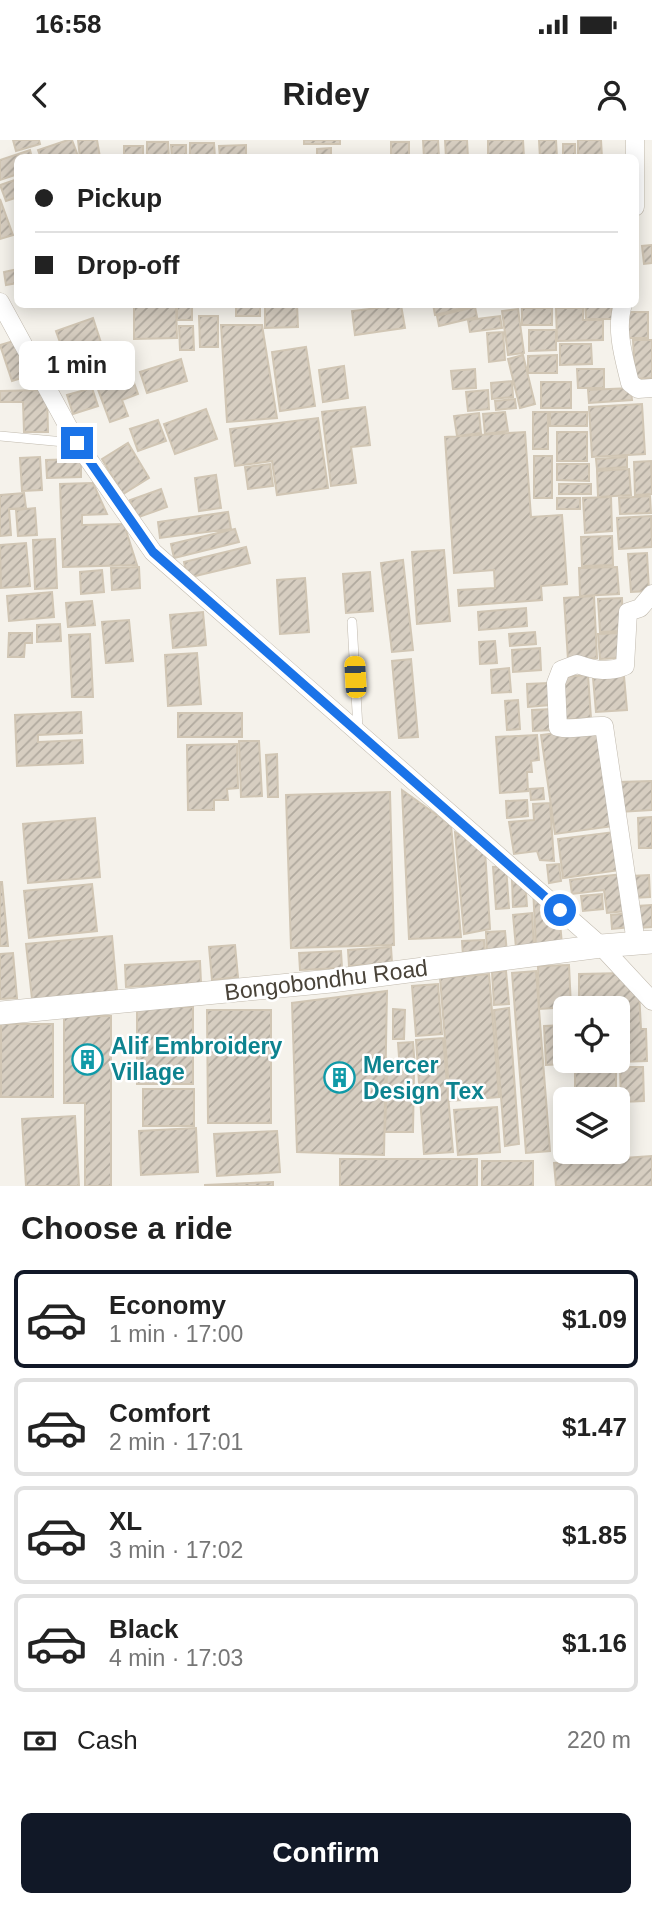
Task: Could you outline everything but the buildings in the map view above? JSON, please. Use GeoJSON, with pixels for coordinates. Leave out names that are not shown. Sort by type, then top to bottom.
{"type":"FeatureCollection","features":[{"type":"Feature","properties":{"kind":"street"},"geometry":{"type":"LineString","coordinates":[[0,302],[77,443],[153,552],[601,946],[652,1001]]}},
{"type":"Feature","properties":{"kind":"street"},"geometry":{"type":"LineString","coordinates":[[622,308],[620,341],[630,383],[638,389],[652,388]]}},
{"type":"Feature","properties":{"kind":"street"},"geometry":{"type":"LineString","coordinates":[[644,943],[604,726],[566,729],[558,727],[556,682],[561,670],[577,664],[597,671],[617,670],[625,666],[628,612],[640,608],[652,594]]}},
{"type":"Feature","properties":{"kind":"street","name":"Bongobondhu Road"},"geometry":{"type":"LineString","coordinates":[[0,1013],[331,981],[601,946],[644,943]]}},
{"type":"Feature","properties":{"kind":"lane"},"geometry":{"type":"LineString","coordinates":[[0,436],[77,443]]}},
{"type":"Feature","properties":{"kind":"lane"},"geometry":{"type":"LineString","coordinates":[[352,622],[358,731]]}},
{"type":"Feature","properties":{"kind":"place","name":"Alif Embroidery Village"},"geometry":{"type":"Point","coordinates":[88,1059]}},
{"type":"Feature","properties":{"kind":"place","name":"Mercer Design Tex"},"geometry":{"type":"Point","coordinates":[340,1078]}},
{"type":"Feature","properties":{"kind":"route"},"geometry":{"type":"LineString","coordinates":[[77,443],[153,552],[560,910]]}}]}
